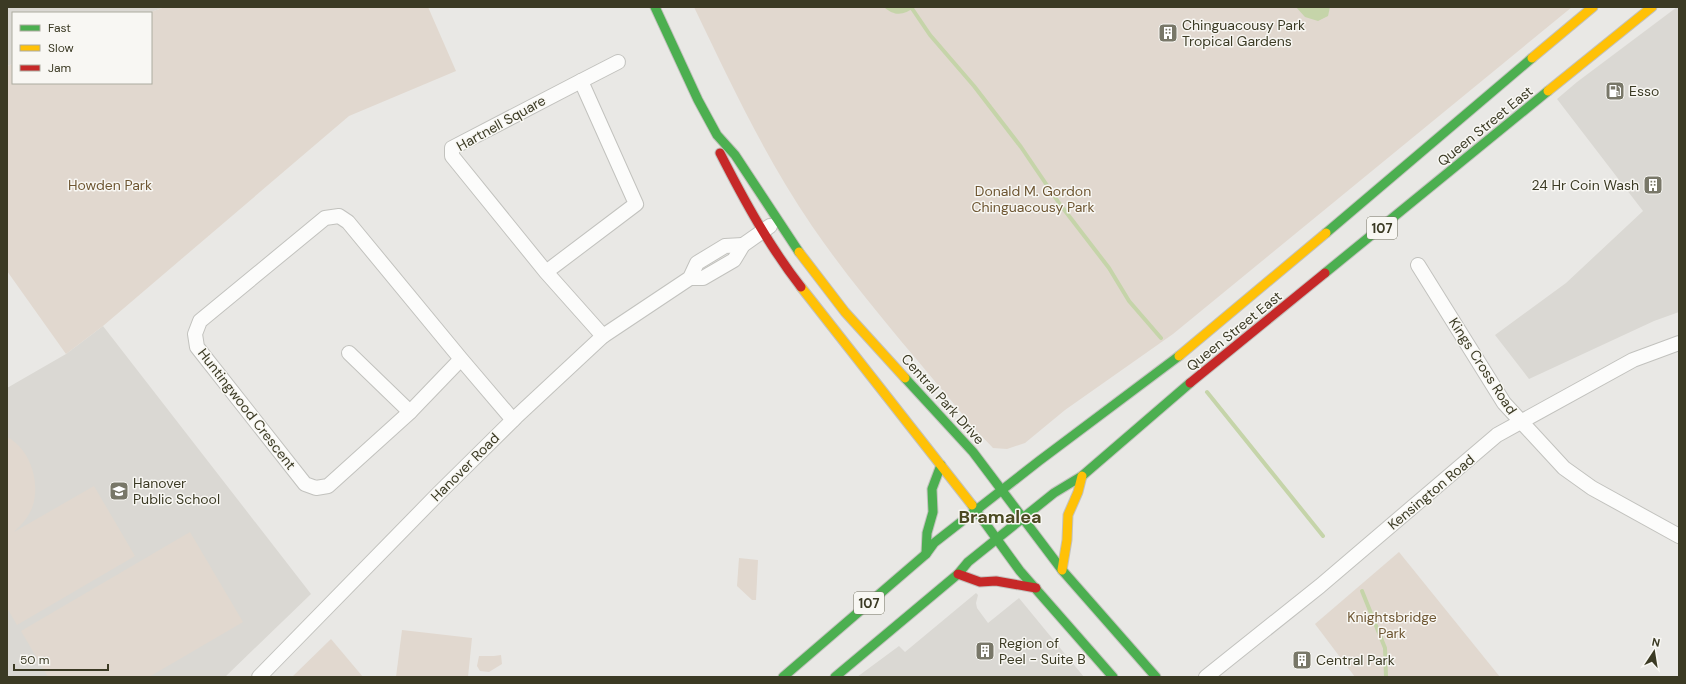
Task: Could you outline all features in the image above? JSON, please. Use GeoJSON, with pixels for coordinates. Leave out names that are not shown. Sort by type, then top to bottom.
{"type":"FeatureCollection","features":[{"type":"Feature","properties":{"kind":"main road","name":"Central Park Drive"},"geometry":{"type":"LineString","coordinates":[[655,7],[698,100],[717,135],[735,155],[778,221],[845,312],[973,452],[1062,570],[1156,677]]}},
{"type":"Feature","properties":{"kind":"main road","name":"Queen Street East"},"geometry":{"type":"LineString","coordinates":[[783,677],[926,554],[934,543],[1168,365],[1257,292],[1593,7]]}},
{"type":"Feature","properties":{"kind":"main road","name":"Queen Street East"},"geometry":{"type":"LineString","coordinates":[[835,677],[958,574],[968,562],[997,538],[1054,493],[1082,476],[1177,394],[1652,7]]}},
{"type":"Feature","properties":{"kind":"main road","name":"Central Park Drive"},"geometry":{"type":"LineString","coordinates":[[717,135],[721,155],[763,231],[787,270],[918,439],[941,465],[997,538],[1020,571],[1113,677]]}},
{"type":"Feature","properties":{"kind":"main road"},"geometry":{"type":"LineString","coordinates":[[926,554],[927,533],[933,512],[932,489],[941,465]]}},
{"type":"Feature","properties":{"kind":"main road"},"geometry":{"type":"LineString","coordinates":[[1062,570],[1067,540],[1066,531],[1068,516],[1078,492],[1082,476]]}},
{"type":"Feature","properties":{"kind":"main road"},"geometry":{"type":"LineString","coordinates":[[958,574],[980,582],[996,581],[1036,588]]}},
{"type":"Feature","properties":{"kind":"street","name":"Hartnell Square"},"geometry":{"type":"LineString","coordinates":[[603,336],[546,272],[452,156],[452,148],[618,62]]}},
{"type":"Feature","properties":{"kind":"street"},"geometry":{"type":"LineString","coordinates":[[546,272],[636,204],[581,81]]}},
{"type":"Feature","properties":{"kind":"street","name":"Huntingwood Crescent"},"geometry":{"type":"LineString","coordinates":[[461,359],[410,412],[328,486],[316,488],[305,484],[197,347],[195,334],[200,322],[325,218],[339,216],[348,222],[513,420]]}},
{"type":"Feature","properties":{"kind":"street","name":"Hanover Road"},"geometry":{"type":"LineString","coordinates":[[259,677],[438,494],[513,420],[603,336],[690,278],[698,263],[725,246],[743,245],[778,221]]}},
{"type":"Feature","properties":{"kind":"street","name":"Kings Cross Road"},"geometry":{"type":"LineString","coordinates":[[1418,265],[1504,403],[1519,422],[1564,468],[1592,488],[1679,536]]}},
{"type":"Feature","properties":{"kind":"street","name":"Kensington Road"},"geometry":{"type":"LineString","coordinates":[[1206,677],[1320,586],[1497,435],[1633,360],[1679,343]]}},
{"type":"Feature","properties":{"kind":"street"},"geometry":{"type":"LineString","coordinates":[[349,353],[410,412]]}},
{"type":"Feature","properties":{"kind":"shaded area"},"geometry":{"type":"Polygon","coordinates":[[[7,7],[165,7],[151,12],[12,12],[12,64],[7,66],[7,7]]]}},
{"type":"Feature","properties":{"kind":"shaded area"},"geometry":{"type":"Polygon","coordinates":[[[884,7],[915,7],[907,12],[896,14],[884,7]]]}},
{"type":"Feature","properties":{"kind":"shaded area"},"geometry":{"type":"Polygon","coordinates":[[[1296,7],[1330,7],[1328,16],[1318,21],[1305,17],[1296,7]]]}},
{"type":"Feature","properties":{"kind":"shaded area"},"geometry":{"type":"Polygon","coordinates":[[[1679,7],[1679,312],[1654,321],[1529,379],[1495,335],[1566,283],[1643,211],[1557,99],[1577,82],[1679,7]]]}},
{"type":"Feature","properties":{"kind":"shaded area","name":"Hanover Public School"},"geometry":{"type":"Polygon","coordinates":[[[103,326],[311,594],[225,677],[7,677],[7,388],[66,354],[103,326]]]}},
{"type":"Feature","properties":{"kind":"shaded area"},"geometry":{"type":"Polygon","coordinates":[[[976,593],[978,595],[976,603],[977,608],[988,623],[1019,598],[1084,677],[857,677],[899,646],[905,652],[976,593]]]}},
{"type":"Feature","properties":{"kind":"green space","name":"Howden Park"},"geometry":{"type":"Polygon","coordinates":[[[165,7],[428,7],[456,71],[349,116],[103,326],[66,354],[7,271],[7,66],[12,64],[12,84],[152,84],[151,12],[165,7]]]}},
{"type":"Feature","properties":{"kind":"green space","name":"Donald M. Gordon Chinguacousy Park"},"geometry":{"type":"Polygon","coordinates":[[[694,7],[1572,7],[1173,334],[1065,410],[1025,443],[1007,449],[993,448],[973,427],[870,303],[830,252],[795,200],[764,146],[694,7]]]}},
{"type":"Feature","properties":{"kind":"green space"},"geometry":{"type":"Polygon","coordinates":[[[7,437],[22,450],[28,458],[32,468],[35,488],[32,508],[24,521],[14,532],[94,486],[135,556],[17,625],[7,608],[7,437]]]}},
{"type":"Feature","properties":{"kind":"green space"},"geometry":{"type":"Polygon","coordinates":[[[190,532],[243,622],[149,677],[48,677],[21,631],[190,532]]]}},
{"type":"Feature","properties":{"kind":"green space","name":"Knightsbridge Park"},"geometry":{"type":"Polygon","coordinates":[[[1399,552],[1500,677],[1355,677],[1315,624],[1399,552]]]}},
{"type":"Feature","properties":{"kind":"green space"},"geometry":{"type":"Polygon","coordinates":[[[739,558],[758,560],[756,600],[752,600],[737,586],[739,558]]]}},
{"type":"Feature","properties":{"kind":"green space"},"geometry":{"type":"Polygon","coordinates":[[[402,630],[472,638],[468,677],[396,677],[402,630]]]}},
{"type":"Feature","properties":{"kind":"green space"},"geometry":{"type":"Polygon","coordinates":[[[331,639],[363,677],[292,677],[331,639]]]}},
{"type":"Feature","properties":{"kind":"green space"},"geometry":{"type":"Polygon","coordinates":[[[501,655],[502,664],[489,672],[480,671],[477,666],[479,656],[501,655]]]}},
{"type":"Feature","properties":{"kind":"waterway"},"geometry":{"type":"LineString","coordinates":[[911,7],[930,35],[974,86],[1021,147],[1059,203],[1109,268],[1129,301],[1161,338]]}},
{"type":"Feature","properties":{"kind":"waterway"},"geometry":{"type":"LineString","coordinates":[[1207,392],[1323,536]]}},
{"type":"Feature","properties":{"kind":"waterway"},"geometry":{"type":"LineString","coordinates":[[1362,591],[1385,648],[1386,677]]}},
{"type":"Feature","properties":{"kind":"traffic: fast"},"geometry":{"type":"LineString","coordinates":[[655,7],[698,100],[717,135],[735,155],[799,252]]}},
{"type":"Feature","properties":{"kind":"traffic: fast"},"geometry":{"type":"LineString","coordinates":[[1326,233],[1532,58]]}},
{"type":"Feature","properties":{"kind":"traffic: fast"},"geometry":{"type":"LineString","coordinates":[[1325,273],[1548,91]]}},
{"type":"Feature","properties":{"kind":"traffic: fast"},"geometry":{"type":"LineString","coordinates":[[783,677],[926,554],[934,543],[1039,461],[1179,356]]}},
{"type":"Feature","properties":{"kind":"traffic: fast"},"geometry":{"type":"LineString","coordinates":[[905,378],[973,452],[1062,570],[1156,677]]}},
{"type":"Feature","properties":{"kind":"traffic: fast"},"geometry":{"type":"LineString","coordinates":[[835,677],[958,574],[968,562],[1054,493],[1082,476],[1190,383]]}},
{"type":"Feature","properties":{"kind":"traffic: fast"},"geometry":{"type":"LineString","coordinates":[[926,554],[927,533],[933,512],[932,489],[941,465]]}},
{"type":"Feature","properties":{"kind":"traffic: fast"},"geometry":{"type":"LineString","coordinates":[[972,505],[1020,571],[1113,677]]}},
{"type":"Feature","properties":{"kind":"traffic: slow"},"geometry":{"type":"LineString","coordinates":[[1532,58],[1593,7]]}},
{"type":"Feature","properties":{"kind":"traffic: slow"},"geometry":{"type":"LineString","coordinates":[[1548,91],[1652,7]]}},
{"type":"Feature","properties":{"kind":"traffic: slow"},"geometry":{"type":"LineString","coordinates":[[1179,356],[1326,233]]}},
{"type":"Feature","properties":{"kind":"traffic: slow"},"geometry":{"type":"LineString","coordinates":[[799,252],[845,312],[905,378]]}},
{"type":"Feature","properties":{"kind":"traffic: slow"},"geometry":{"type":"LineString","coordinates":[[801,287],[972,505]]}},
{"type":"Feature","properties":{"kind":"traffic: slow"},"geometry":{"type":"LineString","coordinates":[[1062,570],[1067,540],[1068,515],[1078,492],[1082,476]]}},
{"type":"Feature","properties":{"kind":"traffic: jam"},"geometry":{"type":"LineString","coordinates":[[720,153],[758,222],[778,255],[801,287]]}},
{"type":"Feature","properties":{"kind":"traffic: jam"},"geometry":{"type":"LineString","coordinates":[[1190,383],[1325,273]]}},
{"type":"Feature","properties":{"kind":"traffic: jam"},"geometry":{"type":"LineString","coordinates":[[958,574],[980,582],[996,581],[1036,588]]}},
{"type":"Feature","properties":{"kind":"place","name":"Chinguacousy Park Tropical Gardens"},"geometry":{"type":"Point","coordinates":[1168,33]}},
{"type":"Feature","properties":{"kind":"place","name":"Esso"},"geometry":{"type":"Point","coordinates":[1615,91]}},
{"type":"Feature","properties":{"kind":"place","name":"24 Hr Coin Wash"},"geometry":{"type":"Point","coordinates":[1653,185]}},
{"type":"Feature","properties":{"kind":"place","name":"Hanover Public School"},"geometry":{"type":"Point","coordinates":[119,491]}},
{"type":"Feature","properties":{"kind":"place","name":"Region of Peel - Suite B"},"geometry":{"type":"Point","coordinates":[985,651]}},
{"type":"Feature","properties":{"kind":"place","name":"Central Park"},"geometry":{"type":"Point","coordinates":[1302,660]}},
{"type":"Feature","properties":{"kind":"district","name":"Bramalea"},"geometry":{"type":"Point","coordinates":[1000,517]}}]}
